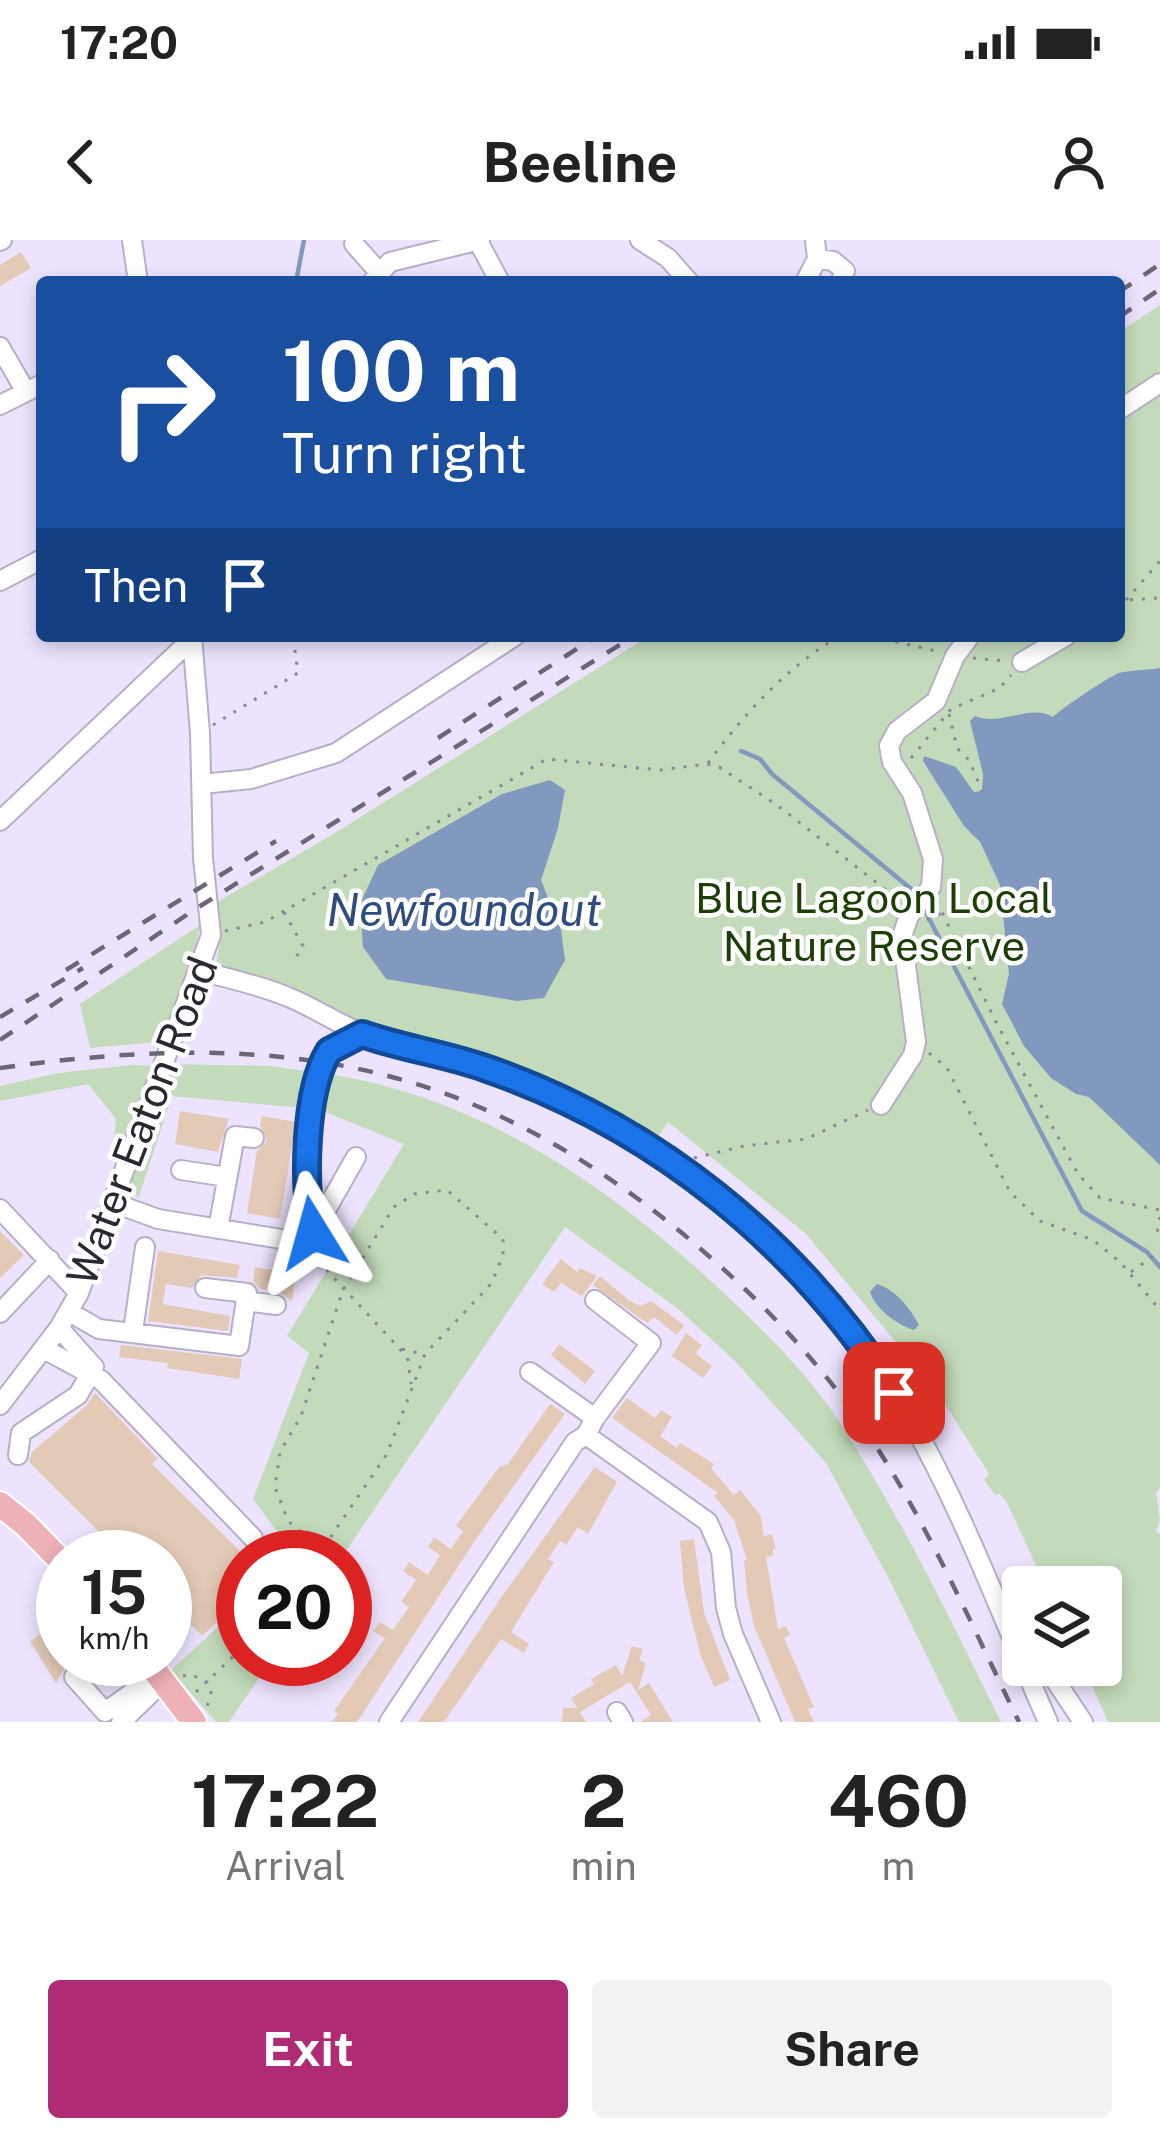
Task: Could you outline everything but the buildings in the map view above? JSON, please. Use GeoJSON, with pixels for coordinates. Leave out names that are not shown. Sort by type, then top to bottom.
{"type":"FeatureCollection","features":[{"type":"Feature","properties":{"kind":"main road"},"geometry":{"type":"LineString","coordinates":[[0,1486],[26,1525]]}},
{"type":"Feature","properties":{"kind":"main road"},"geometry":{"type":"LineString","coordinates":[[0,1504],[36,1535]]}},
{"type":"Feature","properties":{"kind":"main road"},"geometry":{"type":"LineString","coordinates":[[172,1686],[196,1711]]}},
{"type":"Feature","properties":{"kind":"street"},"geometry":{"type":"LineString","coordinates":[[132,240],[137,276]]}},
{"type":"Feature","properties":{"kind":"street"},"geometry":{"type":"LineString","coordinates":[[640,240],[668,258],[684,276]]}},
{"type":"Feature","properties":{"kind":"street"},"geometry":{"type":"LineString","coordinates":[[376,276],[405,257],[479,241],[497,276]]}},
{"type":"Feature","properties":{"kind":"street"},"geometry":{"type":"LineString","coordinates":[[354,244],[374,276]]}},
{"type":"Feature","properties":{"kind":"street"},"geometry":{"type":"LineString","coordinates":[[816,249],[845,271],[843,276]]}},
{"type":"Feature","properties":{"kind":"street"},"geometry":{"type":"LineString","coordinates":[[0,347],[34,388],[0,405]]}},
{"type":"Feature","properties":{"kind":"street"},"geometry":{"type":"LineString","coordinates":[[1125,406],[1160,383]]}},
{"type":"Feature","properties":{"kind":"street"},"geometry":{"type":"LineString","coordinates":[[0,581],[36,563]]}},
{"type":"Feature","properties":{"kind":"street"},"geometry":{"type":"LineString","coordinates":[[0,821],[187,642]]}},
{"type":"Feature","properties":{"kind":"street","name":"Water Eaton Road"},"geometry":{"type":"LineString","coordinates":[[0,1405],[44,1349],[79,1293],[211,934],[192,642]]}},
{"type":"Feature","properties":{"kind":"street"},"geometry":{"type":"LineString","coordinates":[[202,784],[276,773],[336,753],[506,642]]}},
{"type":"Feature","properties":{"kind":"street"},"geometry":{"type":"LineString","coordinates":[[880,1106],[913,1055],[916,1042],[902,936],[932,887],[932,859],[913,794],[892,762],[889,746],[897,731],[936,701],[966,642]]}},
{"type":"Feature","properties":{"kind":"street"},"geometry":{"type":"LineString","coordinates":[[1022,662],[1056,642]]}},
{"type":"Feature","properties":{"kind":"street"},"geometry":{"type":"LineString","coordinates":[[201,970],[285,995],[362,1034],[486,1068],[554,1094],[680,1167],[788,1257],[856,1336],[927,1450],[1048,1722]]}},
{"type":"Feature","properties":{"kind":"street"},"geometry":{"type":"LineString","coordinates":[[307,1238],[304,1176],[324,1058],[335,1046],[362,1034]]}},
{"type":"Feature","properties":{"kind":"street"},"geometry":{"type":"LineString","coordinates":[[218,1229],[235,1136],[254,1138]]}},
{"type":"Feature","properties":{"kind":"street"},"geometry":{"type":"LineString","coordinates":[[307,1238],[356,1157]]}},
{"type":"Feature","properties":{"kind":"street"},"geometry":{"type":"LineString","coordinates":[[228,1176],[251,1162]]}},
{"type":"Feature","properties":{"kind":"street"},"geometry":{"type":"LineString","coordinates":[[181,1170],[228,1176],[247,1194]]}},
{"type":"Feature","properties":{"kind":"street"},"geometry":{"type":"LineString","coordinates":[[114,1203],[158,1220],[307,1238]]}},
{"type":"Feature","properties":{"kind":"street"},"geometry":{"type":"LineString","coordinates":[[0,1209],[79,1293]]}},
{"type":"Feature","properties":{"kind":"street"},"geometry":{"type":"LineString","coordinates":[[124,1331],[145,1247]]}},
{"type":"Feature","properties":{"kind":"street"},"geometry":{"type":"LineString","coordinates":[[0,1313],[50,1260]]}},
{"type":"Feature","properties":{"kind":"street"},"geometry":{"type":"LineString","coordinates":[[64,1320],[99,1329],[238,1346],[247,1293],[205,1288]]}},
{"type":"Feature","properties":{"kind":"street"},"geometry":{"type":"LineString","coordinates":[[389,1722],[575,1442],[651,1342],[595,1300]]}},
{"type":"Feature","properties":{"kind":"street"},"geometry":{"type":"LineString","coordinates":[[246,1301],[276,1305]]}},
{"type":"Feature","properties":{"kind":"street"},"geometry":{"type":"LineString","coordinates":[[18,1455],[21,1433],[78,1395],[92,1376],[94,1367],[64,1320]]}},
{"type":"Feature","properties":{"kind":"street"},"geometry":{"type":"LineString","coordinates":[[44,1349],[100,1380],[245,1530]]}},
{"type":"Feature","properties":{"kind":"street"},"geometry":{"type":"LineString","coordinates":[[530,1372],[708,1522],[721,1552],[733,1634],[771,1722]]}},
{"type":"Feature","properties":{"kind":"street","name":"Water Eaton Road"},"geometry":{"type":"LineString","coordinates":[[0,1394],[23,1375]]}},
{"type":"Feature","properties":{"kind":"street"},"geometry":{"type":"LineString","coordinates":[[82,1686],[105,1712],[143,1686]]}},
{"type":"Feature","properties":{"kind":"street"},"geometry":{"type":"LineString","coordinates":[[121,1722],[151,1686]]}},
{"type":"Feature","properties":{"kind":"street"},"geometry":{"type":"LineString","coordinates":[[1060,1686],[1083,1722]]}},
{"type":"Feature","properties":{"kind":"path"},"geometry":{"type":"LineString","coordinates":[[1126,600],[1160,560]]}},
{"type":"Feature","properties":{"kind":"path"},"geometry":{"type":"LineString","coordinates":[[1126,600],[1160,598]]}},
{"type":"Feature","properties":{"kind":"path"},"geometry":{"type":"LineString","coordinates":[[200,733],[298,673],[294,642]]}},
{"type":"Feature","properties":{"kind":"path"},"geometry":{"type":"LineString","coordinates":[[707,764],[740,720],[810,653],[828,642]]}},
{"type":"Feature","properties":{"kind":"path"},"geometry":{"type":"LineString","coordinates":[[897,642],[955,656],[1022,662]]}},
{"type":"Feature","properties":{"kind":"path"},"geometry":{"type":"LineString","coordinates":[[901,776],[918,746],[949,712],[1000,688],[1022,662]]}},
{"type":"Feature","properties":{"kind":"path"},"geometry":{"type":"LineString","coordinates":[[949,712],[957,748],[969,760],[983,793]]}},
{"type":"Feature","properties":{"kind":"path"},"geometry":{"type":"LineString","coordinates":[[211,934],[265,922],[547,759],[660,770],[718,767],[866,870],[915,919],[942,914],[1078,1174],[1100,1198],[1160,1210]]}},
{"type":"Feature","properties":{"kind":"path"},"geometry":{"type":"LineString","coordinates":[[499,785],[500,795]]}},
{"type":"Feature","properties":{"kind":"path"},"geometry":{"type":"LineString","coordinates":[[376,856],[378,865]]}},
{"type":"Feature","properties":{"kind":"path"},"geometry":{"type":"LineString","coordinates":[[284,910],[303,946],[295,961]]}},
{"type":"Feature","properties":{"kind":"path"},"geometry":{"type":"LineString","coordinates":[[916,1042],[947,1067],[1010,1192],[1040,1221],[1094,1240],[1160,1310]]}},
{"type":"Feature","properties":{"kind":"path"},"geometry":{"type":"LineString","coordinates":[[680,1167],[711,1152],[806,1139],[880,1106]]}},
{"type":"Feature","properties":{"kind":"path"},"geometry":{"type":"LineString","coordinates":[[299,1530],[288,1521],[274,1487],[280,1452],[302,1416],[343,1290],[394,1207],[414,1194],[447,1190],[503,1239],[503,1254],[492,1283],[425,1354],[387,1454],[334,1530]]}},
{"type":"Feature","properties":{"kind":"path"},"geometry":{"type":"LineString","coordinates":[[1160,1217],[1160,1237]]}},
{"type":"Feature","properties":{"kind":"path"},"geometry":{"type":"LineString","coordinates":[[307,1238],[343,1290],[408,1360],[411,1391]]}},
{"type":"Feature","properties":{"kind":"path"},"geometry":{"type":"LineString","coordinates":[[1130,1273],[1159,1252]]}},
{"type":"Feature","properties":{"kind":"path"},"geometry":{"type":"LineString","coordinates":[[400,1349],[425,1354]]}},
{"type":"Feature","properties":{"kind":"path"},"geometry":{"type":"LineString","coordinates":[[196,1711],[207,1682],[216,1673]]}},
{"type":"Feature","properties":{"kind":"path"},"geometry":{"type":"LineString","coordinates":[[192,1675],[207,1682],[211,1693],[196,1711]]}},
{"type":"Feature","properties":{"kind":"green space","name":"Blue Lagoon Local Nature Reserve"},"geometry":{"type":"Polygon","coordinates":[[[1160,305],[1160,1488],[1156,1493],[1160,1520],[1156,1531],[1160,1534],[1160,1722],[1108,1722],[1092,1686],[1122,1686],[1122,1566],[1036,1566],[1007,1503],[984,1480],[989,1474],[938,1393],[806,1234],[668,1122],[656,1140],[371,1028],[286,984],[222,969],[216,964],[222,930],[212,905],[639,642],[1125,642],[1125,328],[1160,305]]]}},
{"type":"Feature","properties":{"kind":"green space"},"geometry":{"type":"Polygon","coordinates":[[[200,925],[170,1041],[90,1048],[80,1004],[200,925]]]}},
{"type":"Feature","properties":{"kind":"green space"},"geometry":{"type":"Polygon","coordinates":[[[170,1064],[313,1072],[303,1108],[172,1096],[138,1199],[131,1178],[170,1064]]]}},
{"type":"Feature","properties":{"kind":"green space"},"geometry":{"type":"Polygon","coordinates":[[[158,1066],[123,1160],[113,1148],[116,1119],[88,1084],[0,1101],[0,1086],[58,1073],[158,1066]]]}},
{"type":"Feature","properties":{"kind":"green space"},"geometry":{"type":"Polygon","coordinates":[[[328,1074],[440,1104],[544,1154],[684,1257],[799,1369],[837,1418],[903,1529],[1001,1722],[959,1722],[826,1463],[735,1361],[677,1308],[565,1227],[360,1530],[276,1530],[253,1499],[309,1353],[287,1336],[404,1144],[320,1110],[328,1074]]]}},
{"type":"Feature","properties":{"kind":"green space"},"geometry":{"type":"Polygon","coordinates":[[[216,1629],[216,1686],[254,1686],[229,1722],[216,1722],[185,1686],[192,1686],[192,1651],[216,1629]]]}},
{"type":"Feature","properties":{"kind":"water"},"geometry":{"type":"Polygon","coordinates":[[[1160,668],[1160,1165],[1089,1097],[1051,1078],[1024,1046],[1002,1004],[1009,974],[1000,885],[980,842],[964,826],[923,761],[924,756],[956,767],[974,792],[982,791],[983,774],[970,721],[975,716],[994,719],[1035,712],[1053,717],[1114,675],[1160,668]]]}},
{"type":"Feature","properties":{"kind":"water","name":"Newfoundout"},"geometry":{"type":"Polygon","coordinates":[[[550,780],[565,790],[541,880],[561,930],[565,960],[544,998],[517,1001],[386,979],[363,947],[360,904],[378,865],[502,794],[550,780]]]}},
{"type":"Feature","properties":{"kind":"water"},"geometry":{"type":"Polygon","coordinates":[[[877,1284],[907,1306],[919,1325],[914,1330],[877,1305],[870,1292],[877,1284]]]}},
{"type":"Feature","properties":{"kind":"waterway"},"geometry":{"type":"LineString","coordinates":[[297,276],[304,240]]}},
{"type":"Feature","properties":{"kind":"waterway"},"geometry":{"type":"LineString","coordinates":[[741,751],[760,759],[916,893]]}},
{"type":"Feature","properties":{"kind":"waterway"},"geometry":{"type":"LineString","coordinates":[[924,909],[1082,1211],[1147,1252],[1160,1267]]}},
{"type":"Feature","properties":{"kind":"railway"},"geometry":{"type":"LineString","coordinates":[[1125,288],[1160,264]]}},
{"type":"Feature","properties":{"kind":"railway"},"geometry":{"type":"LineString","coordinates":[[1125,313],[1160,289]]}},
{"type":"Feature","properties":{"kind":"railway"},"geometry":{"type":"LineString","coordinates":[[438,738],[588,642]]}},
{"type":"Feature","properties":{"kind":"railway"},"geometry":{"type":"LineString","coordinates":[[0,1040],[197,908],[624,642]]}},
{"type":"Feature","properties":{"kind":"railway"},"geometry":{"type":"LineString","coordinates":[[66,970],[276,841]]}},
{"type":"Feature","properties":{"kind":"railway"},"geometry":{"type":"LineString","coordinates":[[0,1017],[83,968]]}},
{"type":"Feature","properties":{"kind":"railway"},"geometry":{"type":"LineString","coordinates":[[0,1068],[191,1053],[278,1057],[361,1070],[442,1093],[522,1127],[601,1173],[731,1276],[843,1398],[926,1533],[1019,1722]]}},
{"type":"Feature","properties":{"kind":"route"},"geometry":{"type":"LineString","coordinates":[[313,1233],[304,1176],[309,1126],[329,1051],[362,1034],[443,1055],[554,1094],[620,1129],[708,1187],[810,1281],[856,1336],[894,1393]]}}]}
